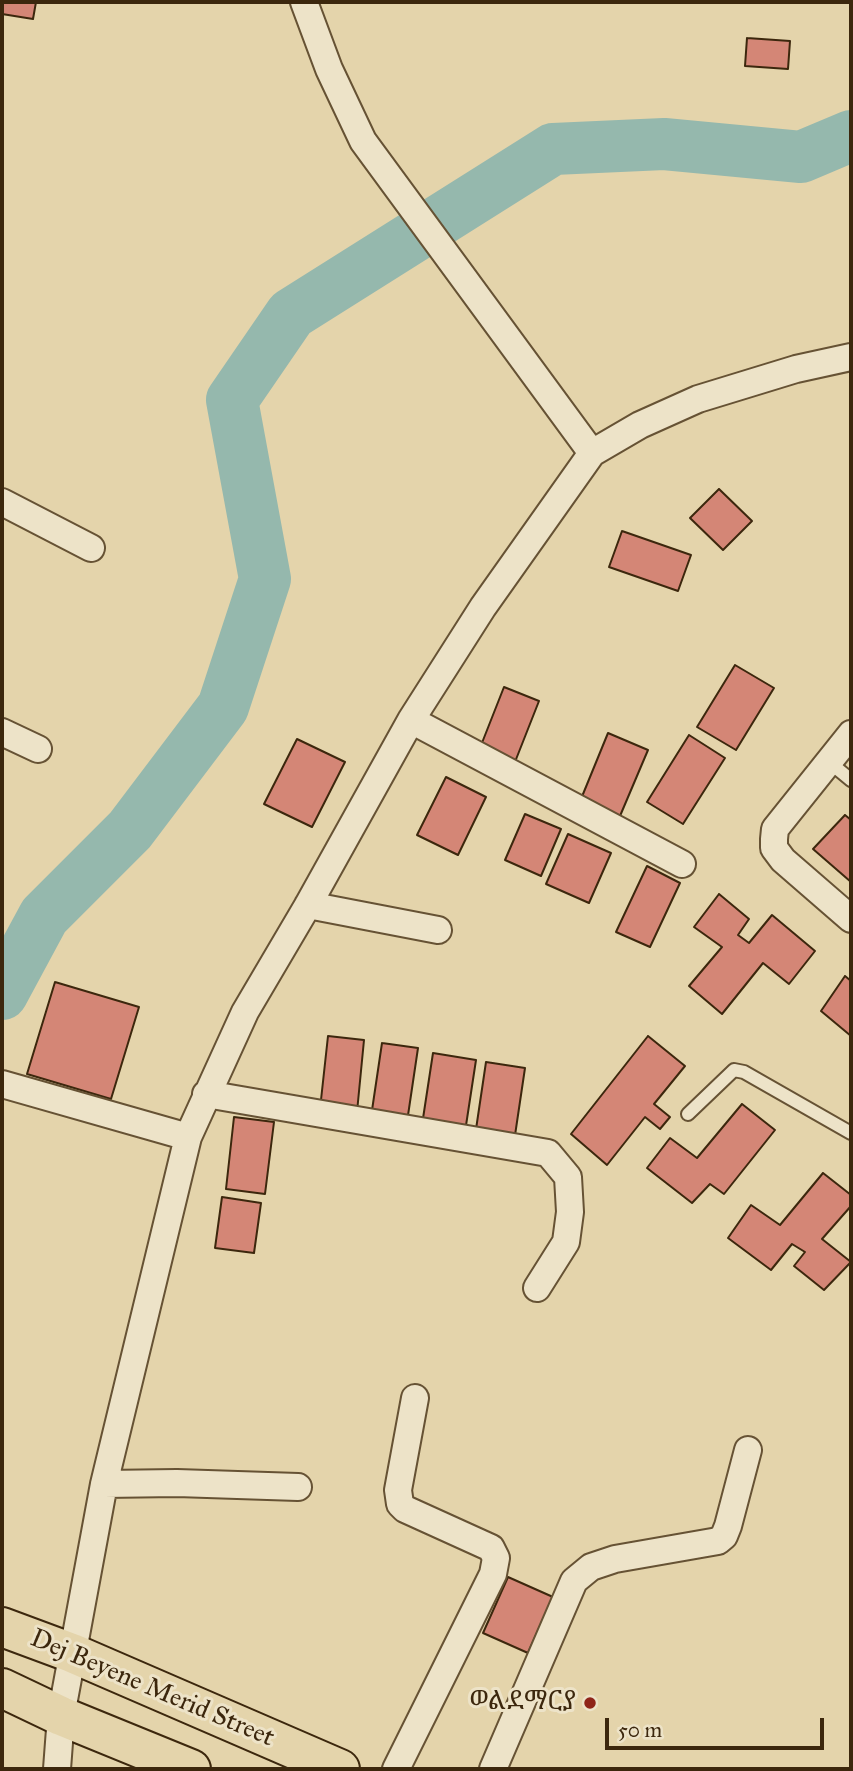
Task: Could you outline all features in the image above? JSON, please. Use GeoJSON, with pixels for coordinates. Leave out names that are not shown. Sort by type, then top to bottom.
{"type":"FeatureCollection","features":[{"type":"Feature","properties":{"kind":"main road","name":"Dej Beyene Merid Street"},"geometry":{"type":"LineString","coordinates":[[2,1627],[72,1653],[340,1769]]}},
{"type":"Feature","properties":{"kind":"main road"},"geometry":{"type":"LineString","coordinates":[[2,1688],[61,1716],[191,1769]]}},
{"type":"Feature","properties":{"kind":"street"},"geometry":{"type":"LineString","coordinates":[[304,2],[329,69],[363,141],[592,453]]}},
{"type":"Feature","properties":{"kind":"street"},"geometry":{"type":"LineString","coordinates":[[57,1769],[61,1716],[104,1485],[188,1137],[245,1012],[411,720],[482,607],[592,453],[640,425],[698,399],[796,369],[851,357]]}},
{"type":"Feature","properties":{"kind":"street"},"geometry":{"type":"LineString","coordinates":[[2,502],[91,548]]}},
{"type":"Feature","properties":{"kind":"street"},"geometry":{"type":"LineString","coordinates":[[411,720],[682,864]]}},
{"type":"Feature","properties":{"kind":"street"},"geometry":{"type":"LineString","coordinates":[[2,732],[38,748]]}},
{"type":"Feature","properties":{"kind":"street"},"geometry":{"type":"LineString","coordinates":[[851,734],[775,829],[774,848],[783,860],[851,919]]}},
{"type":"Feature","properties":{"kind":"street"},"geometry":{"type":"LineString","coordinates":[[308,905],[438,930]]}},
{"type":"Feature","properties":{"kind":"street"},"geometry":{"type":"LineString","coordinates":[[2,1084],[188,1137]]}},
{"type":"Feature","properties":{"kind":"street"},"geometry":{"type":"LineString","coordinates":[[206,1094],[548,1153],[568,1177],[570,1212],[566,1242],[537,1288]]}},
{"type":"Feature","properties":{"kind":"street"},"geometry":{"type":"LineString","coordinates":[[396,1769],[493,1574],[496,1558],[491,1548],[405,1509],[400,1504],[398,1490],[415,1398]]}},
{"type":"Feature","properties":{"kind":"street"},"geometry":{"type":"LineString","coordinates":[[493,1769],[574,1581],[591,1567],[615,1559],[718,1541],[724,1536],[728,1526],[748,1450]]}},
{"type":"Feature","properties":{"kind":"street"},"geometry":{"type":"LineString","coordinates":[[104,1485],[177,1483],[298,1487]]}},
{"type":"Feature","properties":{"kind":"lane"},"geometry":{"type":"LineString","coordinates":[[828,761],[851,780]]}},
{"type":"Feature","properties":{"kind":"lane"},"geometry":{"type":"LineString","coordinates":[[688,1114],[734,1070],[744,1072],[851,1133]]}},
{"type":"Feature","properties":{"kind":"building"},"geometry":{"type":"Polygon","coordinates":[[[2,2],[36,2],[33,19],[2,14],[2,2]]]}},
{"type":"Feature","properties":{"kind":"building"},"geometry":{"type":"Polygon","coordinates":[[[747,38],[790,41],[788,69],[745,66],[747,38]]]}},
{"type":"Feature","properties":{"kind":"building"},"geometry":{"type":"Polygon","coordinates":[[[719,489],[752,521],[723,550],[690,518],[719,489]]]}},
{"type":"Feature","properties":{"kind":"building"},"geometry":{"type":"Polygon","coordinates":[[[622,531],[691,555],[678,591],[609,567],[622,531]]]}},
{"type":"Feature","properties":{"kind":"building"},"geometry":{"type":"Polygon","coordinates":[[[735,665],[774,688],[736,750],[697,727],[735,665]]]}},
{"type":"Feature","properties":{"kind":"building"},"geometry":{"type":"Polygon","coordinates":[[[504,687],[539,701],[513,767],[478,753],[504,687]]]}},
{"type":"Feature","properties":{"kind":"building"},"geometry":{"type":"Polygon","coordinates":[[[608,733],[648,750],[620,816],[581,799],[608,733]]]}},
{"type":"Feature","properties":{"kind":"building"},"geometry":{"type":"Polygon","coordinates":[[[689,735],[725,758],[683,824],[647,802],[689,735]]]}},
{"type":"Feature","properties":{"kind":"building"},"geometry":{"type":"Polygon","coordinates":[[[297,739],[345,762],[312,827],[264,804],[297,739]]]}},
{"type":"Feature","properties":{"kind":"building"},"geometry":{"type":"Polygon","coordinates":[[[446,777],[486,797],[458,855],[417,835],[446,777]]]}},
{"type":"Feature","properties":{"kind":"building"},"geometry":{"type":"Polygon","coordinates":[[[525,814],[561,829],[541,876],[505,860],[525,814]]]}},
{"type":"Feature","properties":{"kind":"building"},"geometry":{"type":"Polygon","coordinates":[[[845,815],[851,820],[851,882],[813,849],[845,815]]]}},
{"type":"Feature","properties":{"kind":"building"},"geometry":{"type":"Polygon","coordinates":[[[568,834],[611,853],[589,903],[546,884],[568,834]]]}},
{"type":"Feature","properties":{"kind":"building"},"geometry":{"type":"Polygon","coordinates":[[[647,866],[680,883],[650,947],[616,932],[647,866]]]}},
{"type":"Feature","properties":{"kind":"building"},"geometry":{"type":"Polygon","coordinates":[[[719,894],[749,919],[738,935],[749,943],[772,915],[815,951],[789,984],[763,963],[722,1014],[689,986],[722,947],[694,927],[719,894]]]}},
{"type":"Feature","properties":{"kind":"building"},"geometry":{"type":"Polygon","coordinates":[[[845,976],[851,981],[851,1036],[821,1011],[845,976]]]}},
{"type":"Feature","properties":{"kind":"building"},"geometry":{"type":"Polygon","coordinates":[[[55,982],[139,1007],[111,1099],[27,1074],[55,982]]]}},
{"type":"Feature","properties":{"kind":"building"},"geometry":{"type":"Polygon","coordinates":[[[328,1036],[364,1040],[357,1112],[320,1109],[328,1036]]]}},
{"type":"Feature","properties":{"kind":"building"},"geometry":{"type":"Polygon","coordinates":[[[648,1036],[685,1066],[654,1104],[670,1117],[660,1129],[645,1117],[607,1165],[571,1134],[648,1036]]]}},
{"type":"Feature","properties":{"kind":"building"},"geometry":{"type":"Polygon","coordinates":[[[382,1043],[418,1048],[407,1122],[371,1117],[382,1043]]]}},
{"type":"Feature","properties":{"kind":"building"},"geometry":{"type":"Polygon","coordinates":[[[433,1053],[476,1060],[465,1132],[422,1125],[433,1053]]]}},
{"type":"Feature","properties":{"kind":"building"},"geometry":{"type":"Polygon","coordinates":[[[486,1062],[525,1068],[514,1142],[475,1136],[486,1062]]]}},
{"type":"Feature","properties":{"kind":"building"},"geometry":{"type":"Polygon","coordinates":[[[742,1104],[775,1130],[724,1194],[710,1184],[692,1203],[647,1168],[670,1138],[697,1158],[742,1104]]]}},
{"type":"Feature","properties":{"kind":"building"},"geometry":{"type":"Polygon","coordinates":[[[234,1117],[274,1122],[265,1194],[226,1189],[234,1117]]]}},
{"type":"Feature","properties":{"kind":"building"},"geometry":{"type":"Polygon","coordinates":[[[823,1173],[851,1195],[851,1206],[822,1239],[851,1262],[824,1290],[794,1266],[805,1252],[792,1244],[771,1270],[728,1238],[751,1205],[780,1225],[823,1173]]]}},
{"type":"Feature","properties":{"kind":"building"},"geometry":{"type":"Polygon","coordinates":[[[222,1197],[261,1203],[254,1253],[215,1248],[222,1197]]]}},
{"type":"Feature","properties":{"kind":"building"},"geometry":{"type":"Polygon","coordinates":[[[508,1577],[553,1597],[528,1653],[483,1633],[508,1577]]]}},
{"type":"Feature","properties":{"kind":"waterway"},"geometry":{"type":"LineString","coordinates":[[2,994],[44,916],[130,830],[223,707],[265,579],[232,400],[291,314],[553,149],[664,144],[801,157],[851,136]]}},
{"type":"Feature","properties":{"kind":"place","name":"ወልደማርያ"},"geometry":{"type":"Point","coordinates":[590,1703]}}]}
